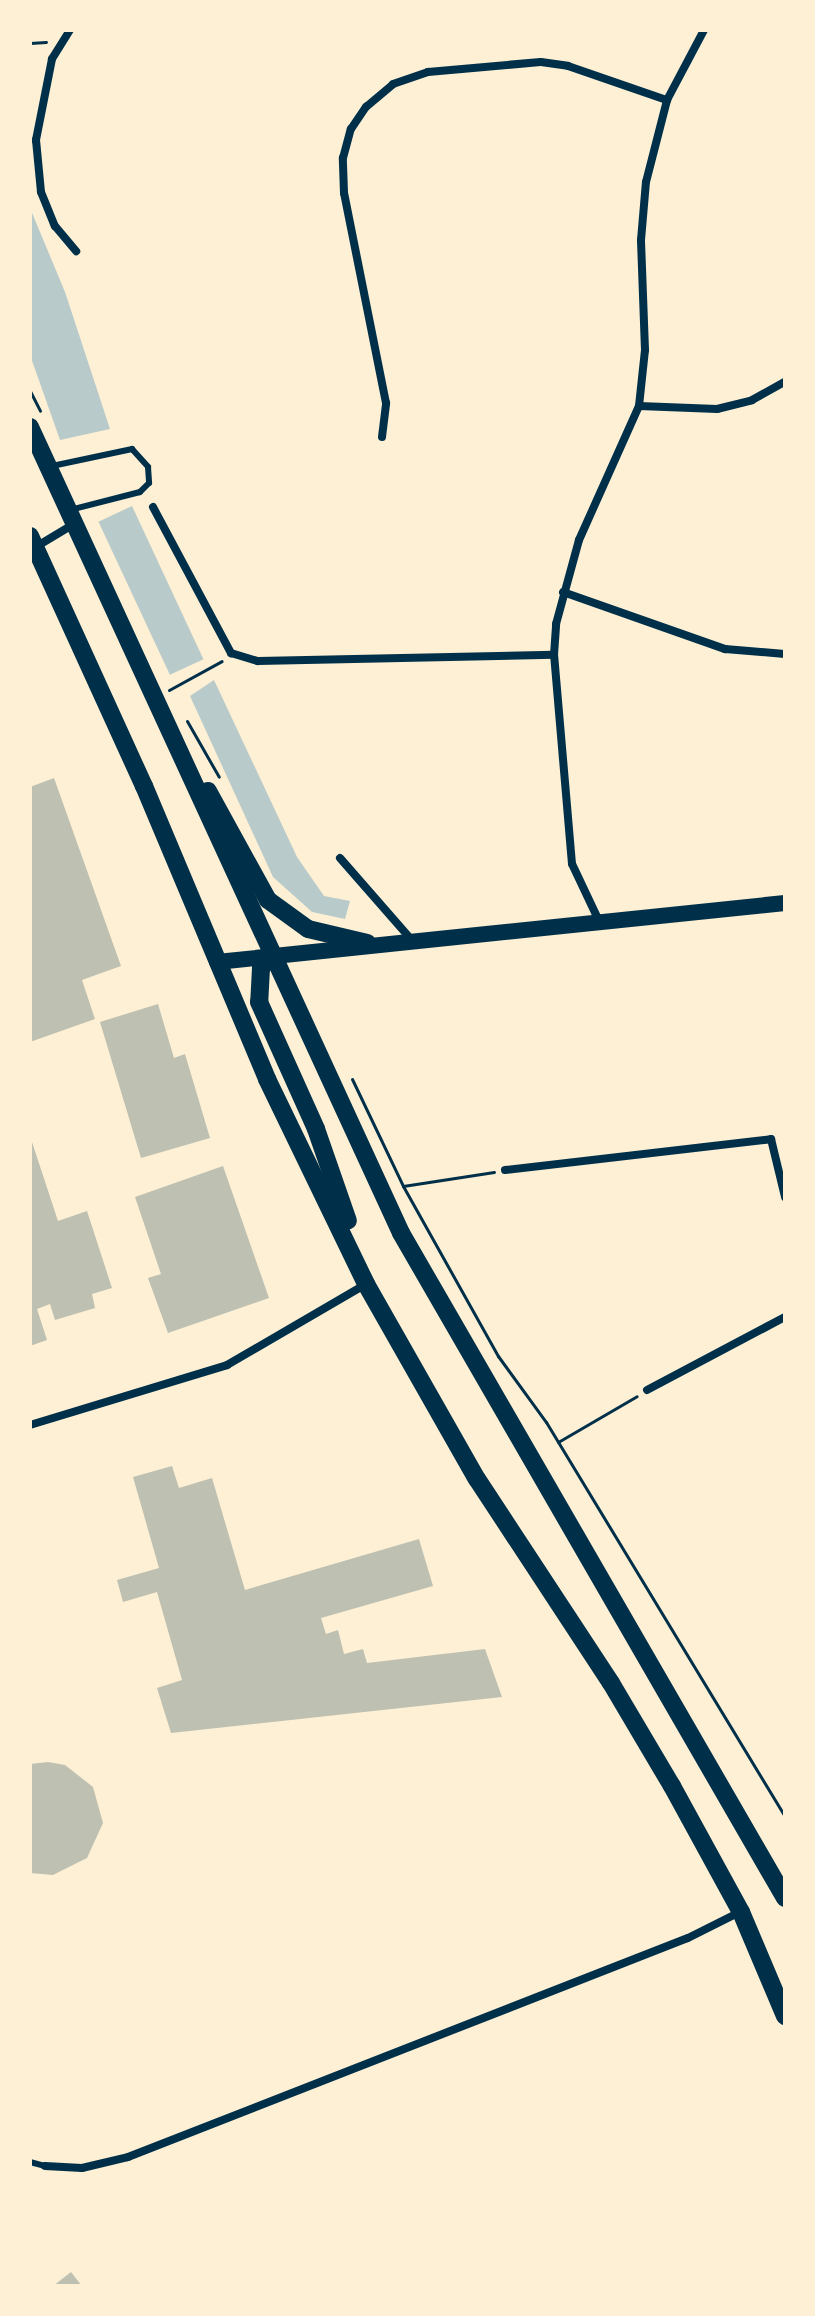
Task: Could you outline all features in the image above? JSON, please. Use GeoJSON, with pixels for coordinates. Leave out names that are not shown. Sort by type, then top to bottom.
{"type":"FeatureCollection","features":[{"type":"Feature","properties":{"kind":"main road"},"geometry":{"type":"LineString","coordinates":[[30,427],[272,954],[436,1300],[785,1898]]}},
{"type":"Feature","properties":{"kind":"main road"},"geometry":{"type":"LineString","coordinates":[[32,545],[217,962],[366,1284],[515,1541],[611,1683],[741,1912],[785,2016]]}},
{"type":"Feature","properties":{"kind":"main road"},"geometry":{"type":"LineString","coordinates":[[170,731],[224,816],[255,884],[268,900],[308,929],[367,943]]}},
{"type":"Feature","properties":{"kind":"main road"},"geometry":{"type":"LineString","coordinates":[[217,962],[367,943],[785,903]]}},
{"type":"Feature","properties":{"kind":"main road"},"geometry":{"type":"LineString","coordinates":[[272,954],[261,968],[259,1002],[316,1129],[366,1284]]}},
{"type":"Feature","properties":{"kind":"street"},"geometry":{"type":"LineString","coordinates":[[70,30],[52,59],[36,140],[41,192],[55,226],[76,251]]}},
{"type":"Feature","properties":{"kind":"street"},"geometry":{"type":"LineString","coordinates":[[599,921],[572,864],[554,655],[563,592],[579,540],[639,406],[645,350],[645,197],[667,100],[704,30]]}},
{"type":"Feature","properties":{"kind":"street"},"geometry":{"type":"LineString","coordinates":[[382,437],[386,403],[380,363],[344,193],[343,158],[351,129],[366,107],[393,84],[428,72],[541,62],[568,66],[667,100]]}},
{"type":"Feature","properties":{"kind":"street"},"geometry":{"type":"LineString","coordinates":[[639,406],[717,409],[752,400],[785,382]]}},
{"type":"Feature","properties":{"kind":"street"},"geometry":{"type":"LineString","coordinates":[[153,507],[231,653],[258,661],[554,655]]}},
{"type":"Feature","properties":{"kind":"street"},"geometry":{"type":"LineString","coordinates":[[32,545],[72,517]]}},
{"type":"Feature","properties":{"kind":"street"},"geometry":{"type":"LineString","coordinates":[[563,592],[725,649],[785,654]]}},
{"type":"Feature","properties":{"kind":"street"},"geometry":{"type":"LineString","coordinates":[[340,858],[411,939]]}},
{"type":"Feature","properties":{"kind":"street"},"geometry":{"type":"LineString","coordinates":[[505,1170],[771,1139],[785,1197]]}},
{"type":"Feature","properties":{"kind":"street"},"geometry":{"type":"LineString","coordinates":[[30,1425],[227,1365],[366,1284]]}},
{"type":"Feature","properties":{"kind":"street"},"geometry":{"type":"LineString","coordinates":[[647,1390],[785,1317]]}},
{"type":"Feature","properties":{"kind":"street"},"geometry":{"type":"LineString","coordinates":[[45,2166],[82,2168],[128,2157],[688,1938],[741,1912]]}},
{"type":"Feature","properties":{"kind":"lane"},"geometry":{"type":"LineString","coordinates":[[48,467],[132,449],[142,454],[149,483],[140,492],[72,517]]}},
{"type":"Feature","properties":{"kind":"lane"},"geometry":{"type":"LineString","coordinates":[[30,2162],[45,2166]]}},
{"type":"Feature","properties":{"kind":"path"},"geometry":{"type":"LineString","coordinates":[[30,43],[43,41]]}},
{"type":"Feature","properties":{"kind":"path"},"geometry":{"type":"LineString","coordinates":[[169,690],[231,653]]}},
{"type":"Feature","properties":{"kind":"path"},"geometry":{"type":"LineString","coordinates":[[350,1075],[403,1186],[498,1356],[558,1442],[785,1816]]}},
{"type":"Feature","properties":{"kind":"path"},"geometry":{"type":"LineString","coordinates":[[403,1186],[505,1170]]}},
{"type":"Feature","properties":{"kind":"path"},"geometry":{"type":"LineString","coordinates":[[558,1442],[647,1390]]}},
{"type":"Feature","properties":{"kind":"shaded area"},"geometry":{"type":"Polygon","coordinates":[[[30,208],[65,292],[110,429],[60,440],[30,355],[30,208]]]}},
{"type":"Feature","properties":{"kind":"shaded area"},"geometry":{"type":"Polygon","coordinates":[[[132,506],[203,659],[170,675],[98,522],[132,506]]]}},
{"type":"Feature","properties":{"kind":"shaded area"},"geometry":{"type":"Polygon","coordinates":[[[214,680],[297,857],[324,896],[350,901],[345,919],[312,912],[273,877],[190,696],[214,680]]]}},
{"type":"Feature","properties":{"kind":"building"},"geometry":{"type":"Polygon","coordinates":[[[54,778],[121,966],[82,980],[95,1019],[30,1042],[30,787],[54,778]]]}},
{"type":"Feature","properties":{"kind":"building"},"geometry":{"type":"Polygon","coordinates":[[[158,1004],[174,1058],[185,1054],[210,1138],[141,1158],[100,1022],[158,1004]]]}},
{"type":"Feature","properties":{"kind":"building"},"geometry":{"type":"Polygon","coordinates":[[[31,1139],[58,1221],[87,1211],[112,1288],[92,1294],[95,1308],[55,1320],[50,1304],[37,1309],[47,1340],[30,1346],[31,1139]]]}},
{"type":"Feature","properties":{"kind":"building"},"geometry":{"type":"Polygon","coordinates":[[[223,1166],[269,1298],[168,1333],[148,1278],[161,1274],[135,1197],[223,1166]]]}},
{"type":"Feature","properties":{"kind":"building"},"geometry":{"type":"Polygon","coordinates":[[[172,1466],[179,1488],[212,1478],[245,1590],[419,1539],[433,1586],[321,1618],[326,1634],[338,1630],[344,1654],[363,1649],[367,1663],[485,1649],[502,1697],[171,1733],[157,1688],[182,1680],[157,1592],[123,1602],[117,1580],[159,1568],[133,1477],[172,1466]]]}},
{"type":"Feature","properties":{"kind":"building"},"geometry":{"type":"Polygon","coordinates":[[[48,1762],[65,1765],[93,1787],[103,1823],[87,1858],[53,1875],[30,1873],[30,1764],[48,1762]]]}},
{"type":"Feature","properties":{"kind":"building"},"geometry":{"type":"Polygon","coordinates":[[[71,2272],[82,2286],[53,2286],[71,2272]]]}}]}
